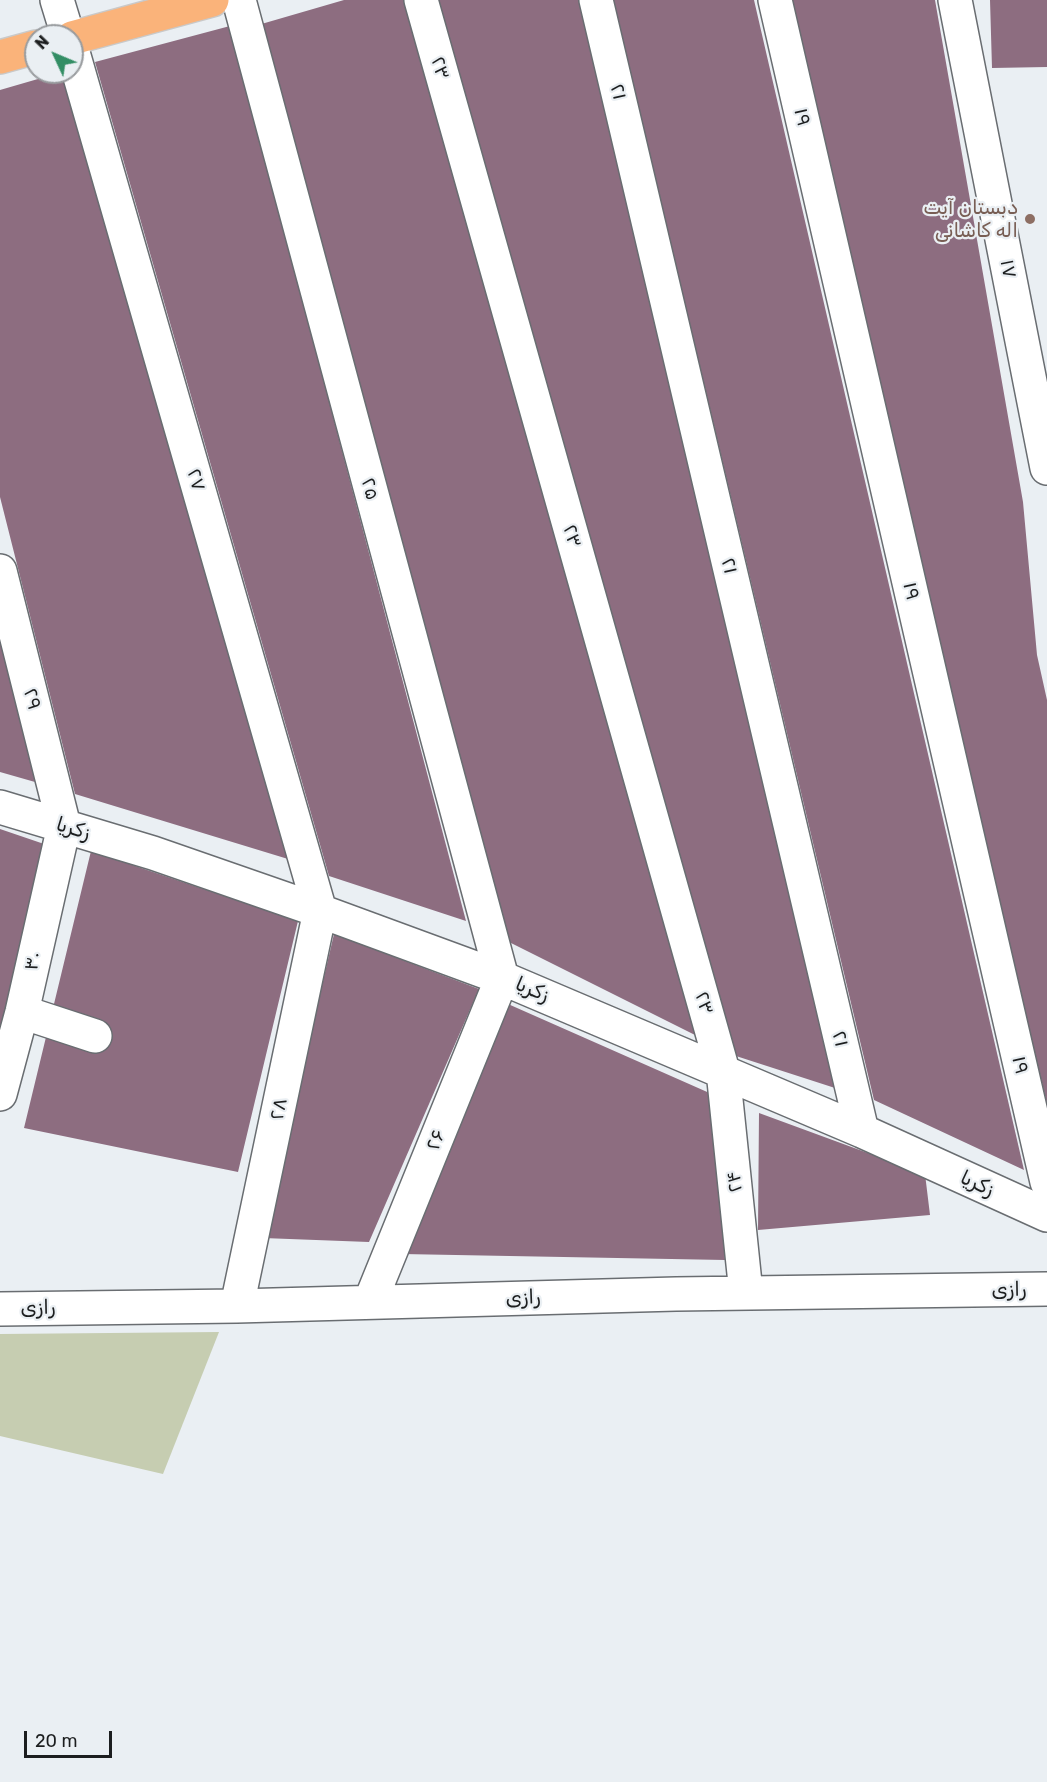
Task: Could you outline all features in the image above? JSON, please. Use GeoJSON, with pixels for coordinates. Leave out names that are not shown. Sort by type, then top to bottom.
{"type":"FeatureCollection","features":[{"type":"Feature","properties":{"kind":"main road"},"geometry":{"type":"LineString","coordinates":[[84,33],[212,0]]}},
{"type":"Feature","properties":{"kind":"main road"},"geometry":{"type":"LineString","coordinates":[[0,57],[24,50]]}},
{"type":"Feature","properties":{"kind":"street"},"geometry":{"type":"LineString","coordinates":[[57,0],[65,24]]}},
{"type":"Feature","properties":{"kind":"street","name":"۲۵"},"geometry":{"type":"LineString","coordinates":[[239,0],[502,978]]}},
{"type":"Feature","properties":{"kind":"street","name":"۲۳"},"geometry":{"type":"LineString","coordinates":[[421,0],[723,1071]]}},
{"type":"Feature","properties":{"kind":"street","name":"۲۱"},"geometry":{"type":"LineString","coordinates":[[596,0],[862,1131]]}},
{"type":"Feature","properties":{"kind":"street","name":"۱۹"},"geometry":{"type":"LineString","coordinates":[[775,0],[1047,1182]]}},
{"type":"Feature","properties":{"kind":"street","name":"۱۷"},"geometry":{"type":"LineString","coordinates":[[955,0],[1047,468]]}},
{"type":"Feature","properties":{"kind":"street","name":"۲۷"},"geometry":{"type":"LineString","coordinates":[[82,84],[320,911]]}},
{"type":"Feature","properties":{"kind":"street","name":"۲۹"},"geometry":{"type":"LineString","coordinates":[[0,571],[64,826]]}},
{"type":"Feature","properties":{"kind":"street","name":"زکریا"},"geometry":{"type":"LineString","coordinates":[[0,807],[153,853],[502,978],[862,1131],[1047,1215]]}},
{"type":"Feature","properties":{"kind":"street","name":"۳۰"},"geometry":{"type":"LineString","coordinates":[[0,1094],[22,1012],[64,826]]}},
{"type":"Feature","properties":{"kind":"street","name":"۲۸"},"geometry":{"type":"LineString","coordinates":[[237,1306],[320,911]]}},
{"type":"Feature","properties":{"kind":"street","name":"۲۶"},"geometry":{"type":"LineString","coordinates":[[370,1302],[502,978]]}},
{"type":"Feature","properties":{"kind":"street"},"geometry":{"type":"LineString","coordinates":[[22,1012],[95,1036]]}},
{"type":"Feature","properties":{"kind":"street","name":"۲۴"},"geometry":{"type":"LineString","coordinates":[[723,1071],[746,1293]]}},
{"type":"Feature","properties":{"kind":"street","name":"رازی"},"geometry":{"type":"LineString","coordinates":[[0,1309],[1047,1289]]}},
{"type":"Feature","properties":{"kind":"green space"},"geometry":{"type":"Polygon","coordinates":[[[219,1332],[163,1474],[0,1436],[0,1334],[219,1332]]]}},
{"type":"Feature","properties":{"kind":"building"},"geometry":{"type":"Polygon","coordinates":[[[344,0],[406,0],[697,1036],[505,940],[258,25],[344,0]]]}},
{"type":"Feature","properties":{"kind":"building"},"geometry":{"type":"Polygon","coordinates":[[[438,0],[581,0],[835,1088],[736,1056],[438,0]]]}},
{"type":"Feature","properties":{"kind":"building"},"geometry":{"type":"Polygon","coordinates":[[[613,0],[754,0],[1024,1170],[874,1100],[613,0]]]}},
{"type":"Feature","properties":{"kind":"building"},"geometry":{"type":"Polygon","coordinates":[[[789,0],[935,0],[1023,502],[1037,655],[1047,700],[1047,1104],[789,0]]]}},
{"type":"Feature","properties":{"kind":"building"},"geometry":{"type":"Polygon","coordinates":[[[990,0],[1047,0],[1047,67],[992,68],[990,0]]]}},
{"type":"Feature","properties":{"kind":"building"},"geometry":{"type":"Polygon","coordinates":[[[230,26],[466,921],[329,876],[95,62],[230,26]]]}},
{"type":"Feature","properties":{"kind":"building"},"geometry":{"type":"Polygon","coordinates":[[[24,83],[65,84],[288,859],[75,794],[0,497],[0,90],[24,83]]]}},
{"type":"Feature","properties":{"kind":"building"},"geometry":{"type":"Polygon","coordinates":[[[1,643],[35,782],[0,772],[1,643]]]}},
{"type":"Feature","properties":{"kind":"building"},"geometry":{"type":"Polygon","coordinates":[[[0,829],[47,845],[0,1041],[0,829]]]}},
{"type":"Feature","properties":{"kind":"building"},"geometry":{"type":"Polygon","coordinates":[[[91,851],[298,921],[238,1172],[24,1128],[91,851]]]}},
{"type":"Feature","properties":{"kind":"building"},"geometry":{"type":"Polygon","coordinates":[[[334,934],[479,989],[369,1242],[263,1238],[334,934]]]}},
{"type":"Feature","properties":{"kind":"building"},"geometry":{"type":"Polygon","coordinates":[[[508,1004],[714,1095],[725,1260],[402,1254],[508,1004]]]}},
{"type":"Feature","properties":{"kind":"building"},"geometry":{"type":"Polygon","coordinates":[[[759,1113],[925,1174],[930,1215],[758,1230],[759,1113]]]}},
{"type":"Feature","properties":{"kind":"place","name":"دبستان آیت اله کاشانی"},"geometry":{"type":"Point","coordinates":[1030,219]}}]}
